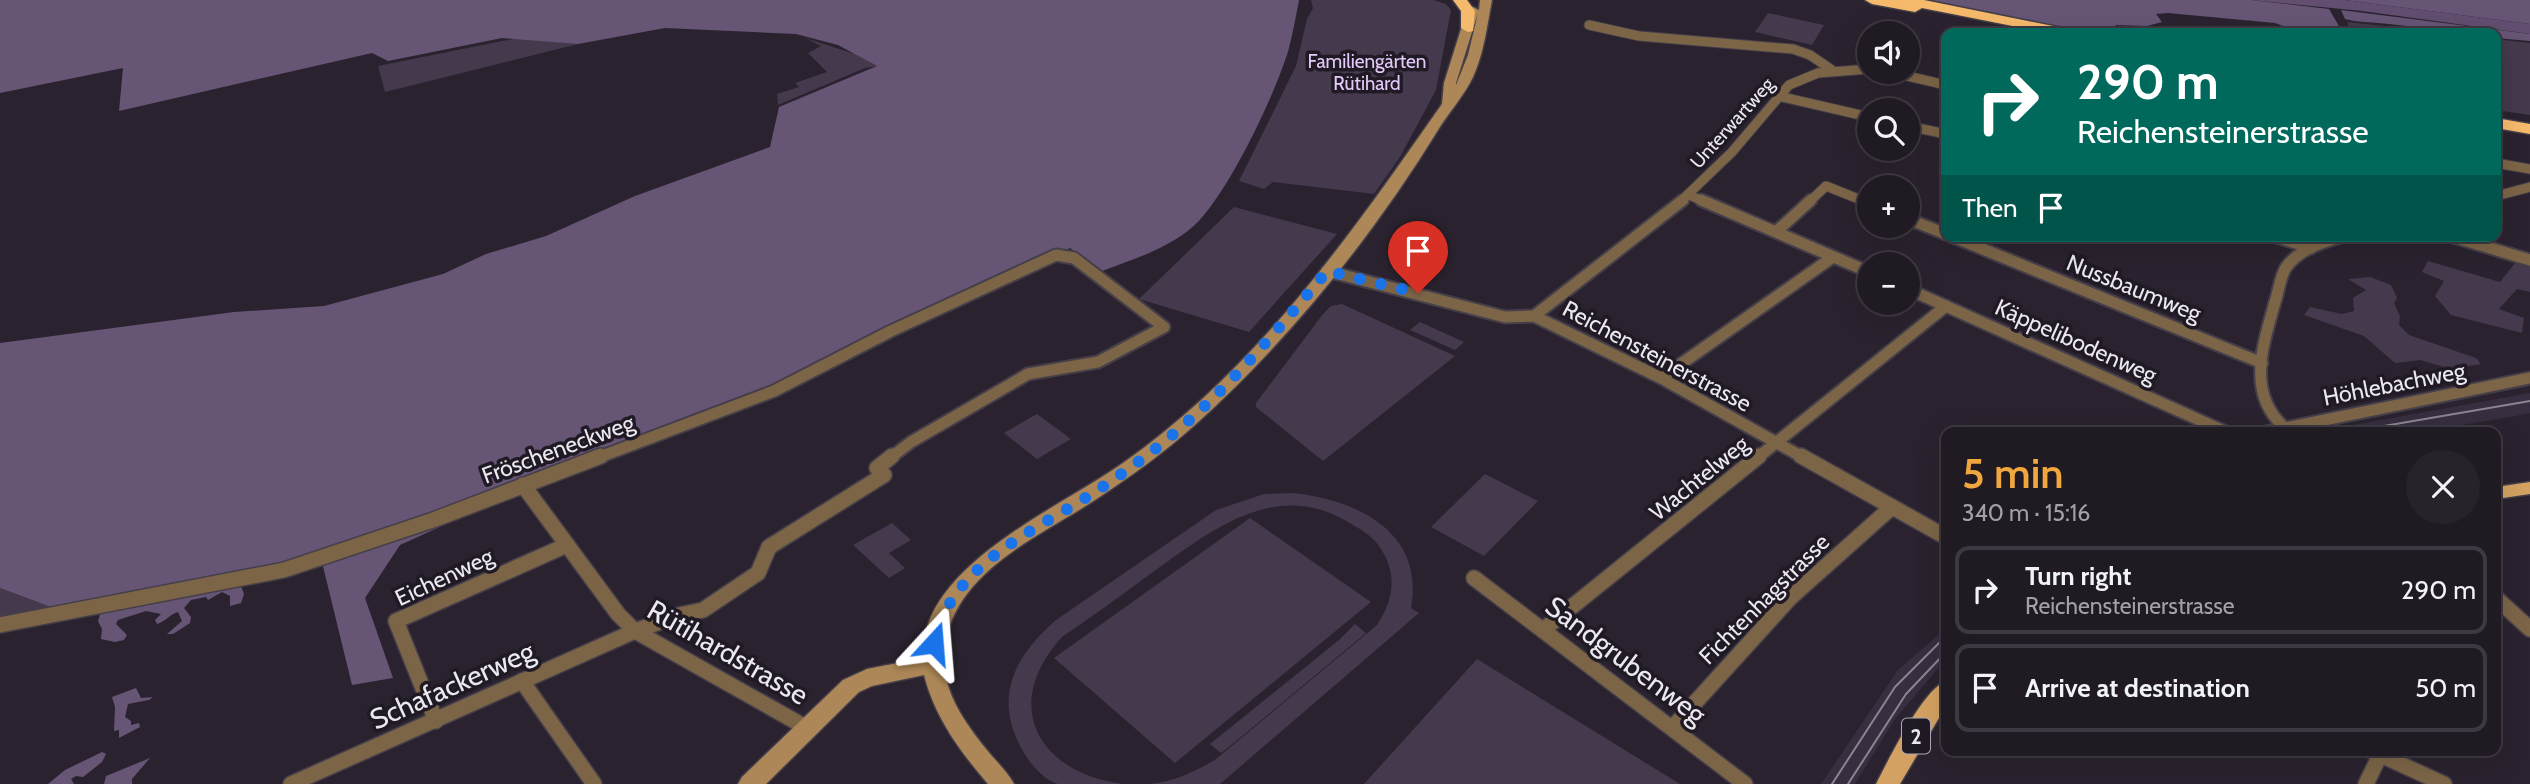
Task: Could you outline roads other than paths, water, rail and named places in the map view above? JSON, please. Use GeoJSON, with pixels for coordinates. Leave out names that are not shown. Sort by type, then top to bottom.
{"type":"FeatureCollection","features":[{"type":"Feature","properties":{"kind":"highway"},"geometry":{"type":"LineString","coordinates":[[1460,0],[1468,11],[1468,28]]}},
{"type":"Feature","properties":{"kind":"highway"},"geometry":{"type":"LineString","coordinates":[[1872,0],[2010,28]]}},
{"type":"Feature","properties":{"kind":"highway"},"geometry":{"type":"LineString","coordinates":[[1905,0],[2043,28]]}},
{"type":"Feature","properties":{"kind":"highway"},"geometry":{"type":"LineString","coordinates":[[2501,116],[2530,120]]}},
{"type":"Feature","properties":{"kind":"highway"},"geometry":{"type":"LineString","coordinates":[[2501,124],[2530,129]]}},
{"type":"Feature","properties":{"kind":"highway"},"geometry":{"type":"LineString","coordinates":[[2501,132],[2530,136]]}},
{"type":"Feature","properties":{"kind":"main road"},"geometry":{"type":"LineString","coordinates":[[1448,104],[1450,83],[1475,0]]}},
{"type":"Feature","properties":{"kind":"main road"},"geometry":{"type":"LineString","coordinates":[[1002,784],[962,735],[939,695],[933,665],[934,643],[940,621],[960,588],[982,564],[1090,495],[1178,430],[1263,347],[1386,198],[1462,87],[1472,64],[1486,0]]}},
{"type":"Feature","properties":{"kind":"main road"},"geometry":{"type":"LineString","coordinates":[[2501,492],[2530,488]]}},
{"type":"Feature","properties":{"kind":"main road"},"geometry":{"type":"LineString","coordinates":[[750,784],[857,682],[894,671],[933,665]]}},
{"type":"Feature","properties":{"kind":"main road","name":"2"},"geometry":{"type":"LineString","coordinates":[[1888,784],[1941,696]]}},
{"type":"Feature","properties":{"kind":"street","name":"Unterwartweg"},"geometry":{"type":"LineString","coordinates":[[1589,25],[1606,31],[1644,36],[1793,49],[1810,55],[1832,70]]}},
{"type":"Feature","properties":{"kind":"street"},"geometry":{"type":"LineString","coordinates":[[1832,70],[1857,69]]}},
{"type":"Feature","properties":{"kind":"street","name":"Unterwartweg"},"geometry":{"type":"LineString","coordinates":[[1534,316],[1689,195],[1732,152],[1789,85],[1802,78],[1832,70]]}},
{"type":"Feature","properties":{"kind":"street"},"geometry":{"type":"LineString","coordinates":[[1920,79],[1941,84]]}},
{"type":"Feature","properties":{"kind":"street"},"geometry":{"type":"LineString","coordinates":[[1778,96],[1857,114]]}},
{"type":"Feature","properties":{"kind":"street"},"geometry":{"type":"LineString","coordinates":[[1920,129],[1941,133]]}},
{"type":"Feature","properties":{"kind":"street"},"geometry":{"type":"LineString","coordinates":[[2501,164],[2530,169]]}},
{"type":"Feature","properties":{"kind":"street"},"geometry":{"type":"LineString","coordinates":[[1777,231],[1826,186],[1857,198]]}},
{"type":"Feature","properties":{"kind":"street"},"geometry":{"type":"LineString","coordinates":[[2501,194],[2530,187]]}},
{"type":"Feature","properties":{"kind":"street"},"geometry":{"type":"LineString","coordinates":[[1689,195],[1857,267]]}},
{"type":"Feature","properties":{"kind":"street"},"geometry":{"type":"LineString","coordinates":[[1920,224],[1941,232]]}},
{"type":"Feature","properties":{"kind":"street","name":"Nussbaumweg"},"geometry":{"type":"LineString","coordinates":[[1966,242],[2262,363]]}},
{"type":"Feature","properties":{"kind":"street"},"geometry":{"type":"LineString","coordinates":[[2292,242],[2311,248]]}},
{"type":"Feature","properties":{"kind":"street"},"geometry":{"type":"LineString","coordinates":[[2284,427],[2270,415],[2263,400],[2262,363],[2274,299],[2283,271],[2311,248],[2327,242]]}},
{"type":"Feature","properties":{"kind":"street"},"geometry":{"type":"LineString","coordinates":[[2470,242],[2530,260]]}},
{"type":"Feature","properties":{"kind":"street","name":"Fröscheneckweg"},"geometry":{"type":"LineString","coordinates":[[0,625],[284,570],[433,520],[774,391],[891,331],[1056,255],[1074,258],[1164,327]]}},
{"type":"Feature","properties":{"kind":"street"},"geometry":{"type":"LineString","coordinates":[[1661,378],[1833,257]]}},
{"type":"Feature","properties":{"kind":"street","name":"Reichensteinerstrasse"},"geometry":{"type":"LineString","coordinates":[[1327,271],[1505,317],[1534,316],[1661,378],[1941,534]]}},
{"type":"Feature","properties":{"kind":"street","name":"Käppelibodenweg"},"geometry":{"type":"LineString","coordinates":[[1920,294],[2215,427]]}},
{"type":"Feature","properties":{"kind":"street","name":"Wachtelweg"},"geometry":{"type":"LineString","coordinates":[[1542,630],[1946,306]]}},
{"type":"Feature","properties":{"kind":"street"},"geometry":{"type":"LineString","coordinates":[[635,631],[679,615],[703,610],[758,573],[769,547],[884,475],[877,468],[895,454],[1028,374],[1098,362],[1164,327]]}},
{"type":"Feature","properties":{"kind":"street","name":"Höhlebachweg"},"geometry":{"type":"LineString","coordinates":[[2284,427],[2530,378]]}},
{"type":"Feature","properties":{"kind":"street","name":"Rütihardstrasse"},"geometry":{"type":"LineString","coordinates":[[523,485],[618,614],[635,631],[807,728]]}},
{"type":"Feature","properties":{"kind":"street","name":"Fichtenhagstrasse"},"geometry":{"type":"LineString","coordinates":[[1672,727],[1790,598],[1892,507]]}},
{"type":"Feature","properties":{"kind":"street","name":"Eichenweg"},"geometry":{"type":"LineString","coordinates":[[436,721],[396,621],[567,545]]}},
{"type":"Feature","properties":{"kind":"street","name":"Sandgrubenweg"},"geometry":{"type":"LineString","coordinates":[[1474,578],[1745,784]]}},
{"type":"Feature","properties":{"kind":"street"},"geometry":{"type":"LineString","coordinates":[[2501,603],[2530,629]]}},
{"type":"Feature","properties":{"kind":"street","name":"Schafackerweg"},"geometry":{"type":"LineString","coordinates":[[291,784],[321,778],[436,721],[635,631]]}},
{"type":"Feature","properties":{"kind":"street"},"geometry":{"type":"LineString","coordinates":[[522,681],[594,784]]}},
{"type":"Feature","properties":{"kind":"street"},"geometry":{"type":"LineString","coordinates":[[2366,784],[2376,756]]}},
{"type":"Feature","properties":{"kind":"street"},"geometry":{"type":"LineString","coordinates":[[2386,756],[2445,784]]}},
{"type":"Feature","properties":{"kind":"tram line"},"geometry":{"type":"LineString","coordinates":[[2378,427],[2530,401]]}},
{"type":"Feature","properties":{"kind":"tram line"},"geometry":{"type":"LineString","coordinates":[[1832,784],[1895,687],[1941,641]]}},
{"type":"Feature","properties":{"kind":"tram line"},"geometry":{"type":"LineString","coordinates":[[1848,784],[1906,694],[1941,657]]}},
{"type":"Feature","properties":{"kind":"park label","name":"Familiengärten Rütihard"},"geometry":{"type":"Point","coordinates":[1367,72]}}]}
